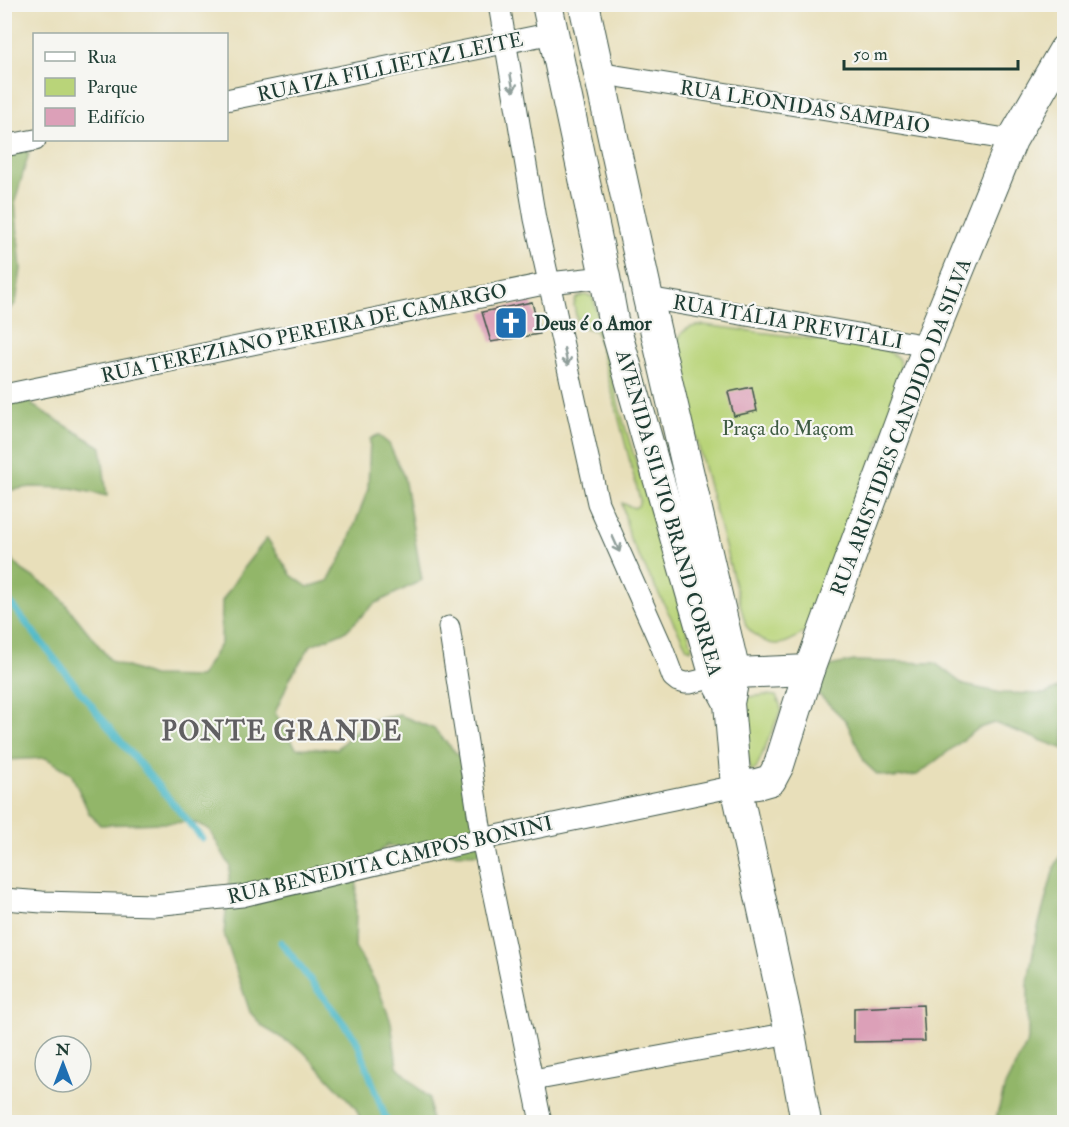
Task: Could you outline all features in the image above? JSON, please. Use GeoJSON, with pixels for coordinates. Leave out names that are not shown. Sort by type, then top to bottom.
{"type":"FeatureCollection","features":[{"type":"Feature","properties":{"kind":"main road","name":"AVENIDA SILVIO BRAND CORREA"},"geometry":{"type":"LineString","coordinates":[[584,4],[648,298],[725,675]]}},
{"type":"Feature","properties":{"kind":"main road","name":"AVENIDA SILVIO BRAND CORREA"},"geometry":{"type":"LineString","coordinates":[[550,19],[613,320],[725,675]]}},
{"type":"Feature","properties":{"kind":"main road","name":"RUA ARISTIDES CANDIDO DA SILVA"},"geometry":{"type":"LineString","coordinates":[[736,786],[771,780],[779,765],[810,670],[928,346],[1012,140],[1065,50]]}},
{"type":"Feature","properties":{"kind":"main road"},"geometry":{"type":"LineString","coordinates":[[806,1122],[790,1033],[736,786],[725,675],[810,670]]}},
{"type":"Feature","properties":{"kind":"street"},"geometry":{"type":"LineString","coordinates":[[499,4],[535,219],[598,503],[662,645],[673,677],[678,681],[690,683],[725,675]]}},
{"type":"Feature","properties":{"kind":"street","name":"RUA IZA FILLIETAZ LEITE"},"geometry":{"type":"LineString","coordinates":[[228,100],[505,43],[550,19]]}},
{"type":"Feature","properties":{"kind":"street","name":"RUA LEONIDAS SAMPAIO"},"geometry":{"type":"LineString","coordinates":[[598,73],[1012,140]]}},
{"type":"Feature","properties":{"kind":"street"},"geometry":{"type":"LineString","coordinates":[[4,146],[33,140]]}},
{"type":"Feature","properties":{"kind":"street","name":"RUA TEREZIANO PEREIRA DE CAMARGO"},"geometry":{"type":"LineString","coordinates":[[4,395],[549,283],[605,277]]}},
{"type":"Feature","properties":{"kind":"street","name":"RUA ITÁLIA PREVITALI"},"geometry":{"type":"LineString","coordinates":[[648,298],[928,346]]}},
{"type":"Feature","properties":{"kind":"street"},"geometry":{"type":"LineString","coordinates":[[449,627],[482,838],[541,1122]]}},
{"type":"Feature","properties":{"kind":"street","name":"RUA BENEDITA CAMPOS BONINI"},"geometry":{"type":"LineString","coordinates":[[4,899],[154,905],[242,896],[482,838],[736,786]]}},
{"type":"Feature","properties":{"kind":"street"},"geometry":{"type":"LineString","coordinates":[[533,1080],[790,1033]]}},
{"type":"Feature","properties":{"kind":"green space"},"geometry":{"type":"Polygon","coordinates":[[[17,147],[29,153],[15,201],[21,269],[16,303],[5,314],[5,148],[17,147]]]}},
{"type":"Feature","properties":{"kind":"green space"},"geometry":{"type":"Polygon","coordinates":[[[584,295],[591,296],[594,300],[620,410],[692,646],[691,650],[687,648],[630,539],[622,503],[634,508],[638,506],[640,500],[596,331],[578,326],[574,305],[576,298],[584,295]]]}},
{"type":"Feature","properties":{"kind":"green space","name":"Praça do Maçom"},"geometry":{"type":"Polygon","coordinates":[[[704,325],[881,348],[896,356],[901,367],[903,379],[812,626],[794,638],[779,644],[763,641],[746,626],[675,358],[676,345],[682,333],[691,327],[704,325]]]}},
{"type":"Feature","properties":{"kind":"green space"},"geometry":{"type":"Polygon","coordinates":[[[4,396],[32,397],[32,405],[101,447],[107,496],[72,488],[31,487],[5,491],[4,396]]]}},
{"type":"Feature","properties":{"kind":"green space"},"geometry":{"type":"Polygon","coordinates":[[[378,435],[389,444],[404,477],[422,580],[374,604],[346,631],[311,645],[290,678],[275,713],[296,748],[337,749],[365,721],[400,715],[434,729],[461,758],[481,854],[423,853],[387,845],[357,874],[355,947],[377,985],[391,1022],[397,1066],[429,1097],[431,1122],[362,1122],[355,1107],[302,1050],[263,1027],[250,1012],[224,934],[230,866],[209,829],[193,822],[100,825],[89,813],[71,773],[46,758],[5,760],[5,552],[22,570],[56,592],[111,661],[152,676],[200,677],[221,643],[222,601],[244,567],[267,538],[291,575],[308,587],[328,581],[345,551],[368,489],[370,439],[378,435]]]}},
{"type":"Feature","properties":{"kind":"green space"},"geometry":{"type":"Polygon","coordinates":[[[854,661],[935,663],[964,685],[1001,693],[1045,694],[1064,685],[1064,749],[994,723],[979,728],[917,775],[894,778],[877,774],[865,763],[846,721],[810,686],[805,671],[854,661]]]}},
{"type":"Feature","properties":{"kind":"green space"},"geometry":{"type":"Polygon","coordinates":[[[776,696],[781,710],[756,769],[751,771],[737,705],[747,697],[776,696]]]}},
{"type":"Feature","properties":{"kind":"green space"},"geometry":{"type":"Polygon","coordinates":[[[1064,849],[1064,1122],[995,1122],[1005,1086],[1028,1041],[1028,982],[1036,935],[1054,868],[1064,849]]]}},
{"type":"Feature","properties":{"kind":"building","name":"Deus é o Amor"},"geometry":{"type":"Polygon","coordinates":[[[532,302],[540,334],[491,342],[482,312],[532,302]]]}},
{"type":"Feature","properties":{"kind":"building"},"geometry":{"type":"Polygon","coordinates":[[[752,387],[757,411],[734,416],[728,392],[752,387]]]}},
{"type":"Feature","properties":{"kind":"building"},"geometry":{"type":"Polygon","coordinates":[[[923,1005],[925,1041],[854,1042],[854,1008],[923,1005]]]}},
{"type":"Feature","properties":{"kind":"waterway"},"geometry":{"type":"LineString","coordinates":[[4,595],[107,725],[202,838]]}},
{"type":"Feature","properties":{"kind":"waterway"},"geometry":{"type":"LineString","coordinates":[[281,942],[357,1041],[387,1122]]}},
{"type":"Feature","properties":{"kind":"place","name":"Deus é o Amor"},"geometry":{"type":"Point","coordinates":[511,323]}},
{"type":"Feature","properties":{"kind":"district","name":"PONTE GRANDE"},"geometry":{"type":"Point","coordinates":[282,732]}}]}
